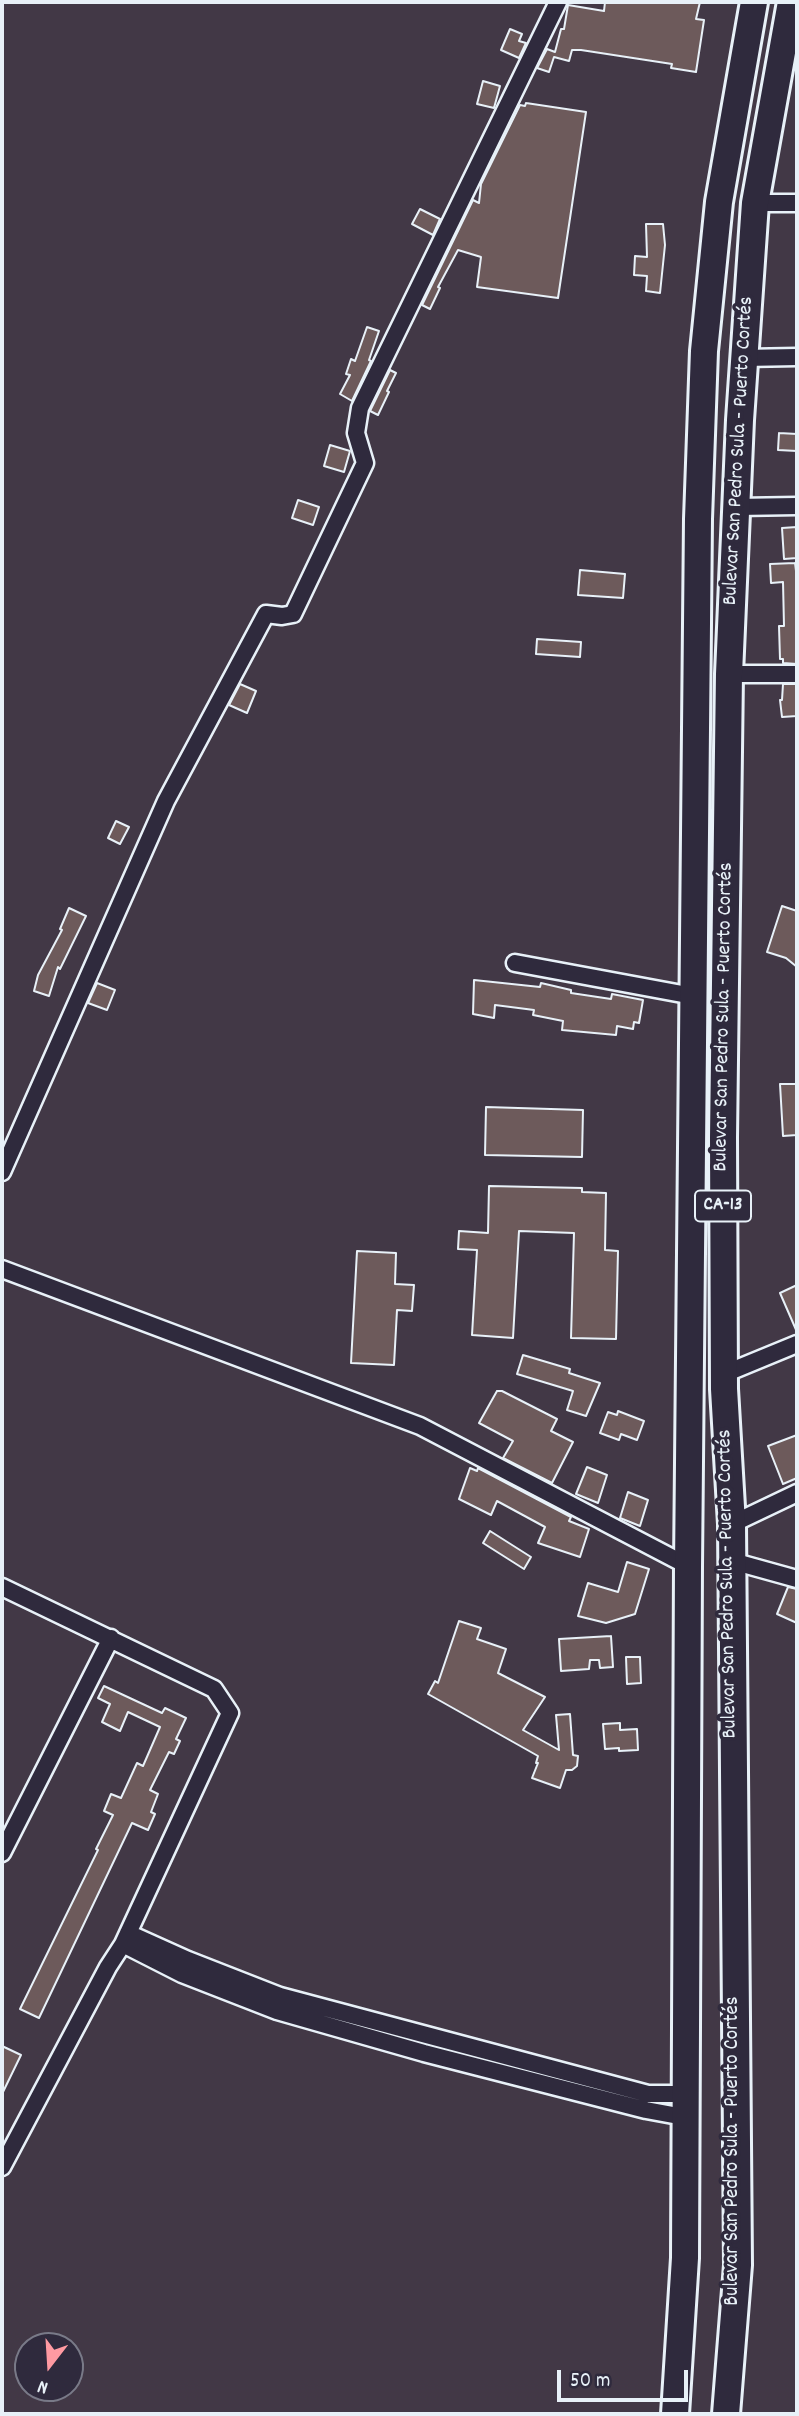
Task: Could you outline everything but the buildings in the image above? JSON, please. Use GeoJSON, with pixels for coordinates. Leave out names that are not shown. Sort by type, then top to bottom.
{"type":"FeatureCollection","features":[{"type":"Feature","properties":{"kind":"highway","name":"Bulevar San Pedro Sula - Puerto Cortés"},"geometry":{"type":"LineString","coordinates":[[675,2414],[685,2258],[688,1566],[700,458],[703,382],[719,202],[754,2]]}},
{"type":"Feature","properties":{"kind":"highway","name":"Bulevar San Pedro Sula - Puerto Cortés"},"geometry":{"type":"LineString","coordinates":[[726,2414],[738,2265],[732,1524],[724,1374],[723,1137],[729,674],[740,420],[754,203],[792,16]]}},
{"type":"Feature","properties":{"kind":"highway"},"geometry":{"type":"LineString","coordinates":[[703,382],[716,407],[740,420]]}},
{"type":"Feature","properties":{"kind":"highway"},"geometry":{"type":"LineString","coordinates":[[700,458],[717,467],[737,507]]}},
{"type":"Feature","properties":{"kind":"street"},"geometry":{"type":"LineString","coordinates":[[2,1172],[166,801],[266,614],[282,617],[293,614],[347,501],[365,463],[356,433],[360,408],[558,2]]}},
{"type":"Feature","properties":{"kind":"street"},"geometry":{"type":"LineString","coordinates":[[754,203],[797,202]]}},
{"type":"Feature","properties":{"kind":"street"},"geometry":{"type":"LineString","coordinates":[[744,358],[797,357]]}},
{"type":"Feature","properties":{"kind":"street"},"geometry":{"type":"LineString","coordinates":[[737,507],[797,506]]}},
{"type":"Feature","properties":{"kind":"street"},"geometry":{"type":"LineString","coordinates":[[729,674],[797,674]]}},
{"type":"Feature","properties":{"kind":"street"},"geometry":{"type":"LineString","coordinates":[[515,963],[693,996]]}},
{"type":"Feature","properties":{"kind":"street"},"geometry":{"type":"LineString","coordinates":[[2,1269],[419,1426],[688,1566]]}},
{"type":"Feature","properties":{"kind":"street"},"geometry":{"type":"LineString","coordinates":[[724,1374],[797,1345]]}},
{"type":"Feature","properties":{"kind":"street"},"geometry":{"type":"LineString","coordinates":[[732,1524],[797,1493]]}},
{"type":"Feature","properties":{"kind":"street"},"geometry":{"type":"LineString","coordinates":[[732,1561],[797,1579]]}},
{"type":"Feature","properties":{"kind":"street"},"geometry":{"type":"LineString","coordinates":[[2,1587],[214,1689],[230,1713],[126,1938],[3,2163]]}},
{"type":"Feature","properties":{"kind":"street"},"geometry":{"type":"LineString","coordinates":[[2,1853],[111,1638]]}},
{"type":"Feature","properties":{"kind":"street"},"geometry":{"type":"LineString","coordinates":[[126,1938],[188,1959],[280,1996],[685,2105]]}},
{"type":"Feature","properties":{"kind":"street"},"geometry":{"type":"LineString","coordinates":[[126,1938],[182,1974],[277,2011],[425,2053],[646,2110],[685,2105]]}}]}
